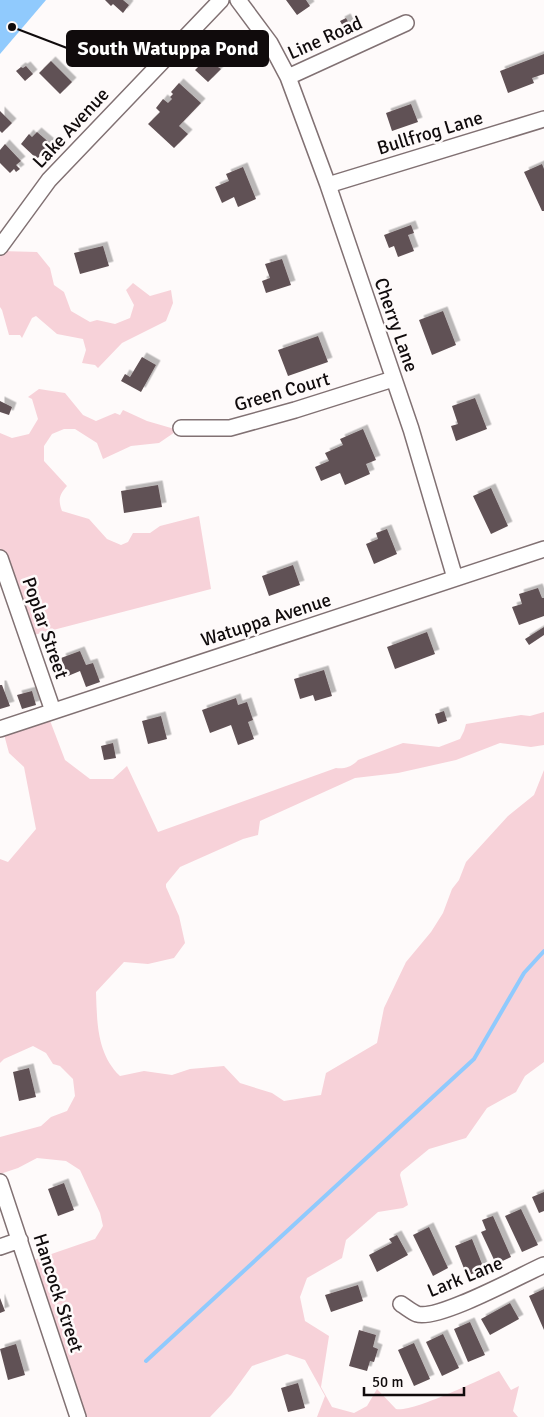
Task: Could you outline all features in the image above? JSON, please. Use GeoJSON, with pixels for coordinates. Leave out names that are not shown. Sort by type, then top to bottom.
{"type":"FeatureCollection","features":[{"type":"Feature","properties":{"kind":"street","name":"Lake Avenue"},"geometry":{"type":"LineString","coordinates":[[0,247],[49,180],[221,0]]}},
{"type":"Feature","properties":{"kind":"street","name":"Cherry Lane"},"geometry":{"type":"LineString","coordinates":[[238,0],[270,43],[290,82],[328,185],[410,429],[455,578]]}},
{"type":"Feature","properties":{"kind":"street","name":"Line Road"},"geometry":{"type":"LineString","coordinates":[[290,82],[406,23]]}},
{"type":"Feature","properties":{"kind":"street","name":"Bullfrog Lane"},"geometry":{"type":"LineString","coordinates":[[328,185],[544,120]]}},
{"type":"Feature","properties":{"kind":"street","name":"Green Court"},"geometry":{"type":"LineString","coordinates":[[181,428],[230,428],[393,379]]}},
{"type":"Feature","properties":{"kind":"street","name":"Watuppa Avenue"},"geometry":{"type":"LineString","coordinates":[[0,729],[544,549]]}},
{"type":"Feature","properties":{"kind":"street","name":"Poplar Street"},"geometry":{"type":"LineString","coordinates":[[0,558],[53,711]]}},
{"type":"Feature","properties":{"kind":"street","name":"Hancock Street"},"geometry":{"type":"LineString","coordinates":[[0,1182],[78,1417]]}},
{"type":"Feature","properties":{"kind":"street"},"geometry":{"type":"LineString","coordinates":[[0,1247],[20,1240]]}},
{"type":"Feature","properties":{"kind":"street","name":"Lark Lane"},"geometry":{"type":"LineString","coordinates":[[400,1304],[419,1315],[441,1312],[544,1265]]}},
{"type":"Feature","properties":{"kind":"shaded area"},"geometry":{"type":"Polygon","coordinates":[[[0,251],[37,252],[50,268],[54,285],[64,292],[71,311],[90,322],[97,320],[115,324],[130,318],[134,305],[126,290],[133,283],[150,296],[171,290],[173,303],[166,321],[122,343],[98,368],[95,365],[82,363],[86,350],[83,339],[57,334],[36,316],[32,318],[22,338],[20,335],[9,335],[0,307],[0,251]]]}},
{"type":"Feature","properties":{"kind":"shaded area"},"geometry":{"type":"Polygon","coordinates":[[[39,389],[65,393],[83,415],[96,421],[115,413],[120,415],[123,410],[147,421],[178,430],[159,443],[131,446],[103,459],[97,443],[75,429],[64,429],[52,434],[44,446],[44,461],[67,486],[60,498],[62,511],[89,519],[107,539],[121,545],[128,542],[133,533],[150,533],[160,526],[199,516],[211,589],[30,636],[0,548],[0,433],[12,438],[29,434],[38,419],[32,399],[28,397],[39,389]]]}},
{"type":"Feature","properties":{"kind":"shaded area"},"geometry":{"type":"Polygon","coordinates":[[[544,712],[544,745],[531,747],[500,743],[456,760],[398,773],[355,778],[260,821],[258,835],[243,839],[180,867],[166,884],[166,887],[179,916],[185,943],[174,958],[148,964],[124,962],[96,992],[98,1026],[103,1048],[112,1067],[120,1076],[144,1071],[172,1075],[190,1069],[224,1066],[240,1083],[272,1093],[284,1101],[321,1095],[326,1073],[377,1043],[384,1008],[406,962],[431,932],[443,913],[452,889],[459,880],[466,862],[508,816],[534,795],[544,770],[544,1062],[525,1076],[516,1092],[487,1108],[466,1138],[429,1149],[401,1172],[400,1175],[408,1205],[403,1208],[378,1212],[346,1240],[342,1258],[307,1278],[300,1297],[305,1321],[329,1336],[321,1387],[332,1407],[354,1413],[367,1406],[377,1389],[396,1409],[404,1409],[431,1401],[499,1371],[511,1390],[519,1386],[513,1411],[518,1417],[317,1417],[325,1396],[305,1360],[287,1354],[252,1366],[231,1395],[210,1417],[79,1417],[34,1260],[95,1239],[103,1226],[100,1213],[80,1170],[66,1161],[37,1158],[18,1168],[0,1174],[0,1137],[41,1126],[51,1117],[67,1111],[75,1096],[73,1079],[60,1066],[53,1064],[46,1053],[33,1046],[4,1059],[0,1063],[0,859],[8,862],[36,829],[24,767],[9,753],[2,727],[49,718],[65,760],[90,779],[113,779],[127,766],[158,832],[336,768],[348,767],[358,760],[403,743],[439,747],[460,739],[466,724],[521,715],[530,716],[544,712]]]}},
{"type":"Feature","properties":{"kind":"water"},"geometry":{"type":"Polygon","coordinates":[[[0,0],[46,0],[0,54],[0,0]]]}},
{"type":"Feature","properties":{"kind":"building"},"geometry":{"type":"Polygon","coordinates":[[[105,0],[123,0],[129,5],[123,13],[105,0]]]}},
{"type":"Feature","properties":{"kind":"building"},"geometry":{"type":"Polygon","coordinates":[[[286,0],[306,0],[310,6],[297,15],[286,0]]]}},
{"type":"Feature","properties":{"kind":"building"},"geometry":{"type":"Polygon","coordinates":[[[346,18],[350,25],[344,28],[340,21],[346,18]]]}},
{"type":"Feature","properties":{"kind":"building"},"geometry":{"type":"Polygon","coordinates":[[[215,51],[225,60],[218,67],[221,69],[208,82],[195,70],[201,64],[199,62],[206,55],[209,58],[215,51]]]}},
{"type":"Feature","properties":{"kind":"building"},"geometry":{"type":"Polygon","coordinates":[[[544,54],[544,74],[532,78],[534,83],[508,93],[500,71],[544,54]]]}},
{"type":"Feature","properties":{"kind":"building"},"geometry":{"type":"Polygon","coordinates":[[[51,61],[72,82],[60,94],[39,73],[51,61]]]}},
{"type":"Feature","properties":{"kind":"building"},"geometry":{"type":"Polygon","coordinates":[[[26,66],[33,74],[25,81],[16,71],[26,66]]]}},
{"type":"Feature","properties":{"kind":"building"},"geometry":{"type":"Polygon","coordinates":[[[179,83],[201,103],[179,126],[188,134],[174,148],[148,124],[160,112],[156,108],[163,99],[168,103],[172,99],[170,97],[173,94],[171,92],[179,83]]]}},
{"type":"Feature","properties":{"kind":"building"},"geometry":{"type":"Polygon","coordinates":[[[411,104],[418,122],[392,131],[386,113],[411,104]]]}},
{"type":"Feature","properties":{"kind":"building"},"geometry":{"type":"Polygon","coordinates":[[[0,111],[12,123],[2,133],[0,131],[0,111]]]}},
{"type":"Feature","properties":{"kind":"building"},"geometry":{"type":"Polygon","coordinates":[[[37,132],[51,144],[37,159],[21,144],[29,134],[32,137],[37,132]]]}},
{"type":"Feature","properties":{"kind":"building"},"geometry":{"type":"Polygon","coordinates":[[[5,144],[21,161],[16,165],[20,169],[16,172],[14,169],[10,173],[0,163],[0,150],[5,144]]]}},
{"type":"Feature","properties":{"kind":"building"},"geometry":{"type":"Polygon","coordinates":[[[542,164],[544,169],[544,211],[542,211],[524,172],[542,164]]]}},
{"type":"Feature","properties":{"kind":"building"},"geometry":{"type":"Polygon","coordinates":[[[243,167],[256,199],[238,207],[234,197],[222,203],[215,187],[229,181],[226,174],[243,167]]]}},
{"type":"Feature","properties":{"kind":"building"},"geometry":{"type":"Polygon","coordinates":[[[411,225],[414,233],[408,235],[414,251],[398,257],[394,246],[389,248],[384,235],[411,225]]]}},
{"type":"Feature","properties":{"kind":"building"},"geometry":{"type":"Polygon","coordinates":[[[103,246],[109,266],[80,274],[74,253],[103,246]]]}},
{"type":"Feature","properties":{"kind":"building"},"geometry":{"type":"Polygon","coordinates":[[[282,259],[291,285],[266,293],[262,281],[270,278],[265,264],[282,259]]]}},
{"type":"Feature","properties":{"kind":"building"},"geometry":{"type":"Polygon","coordinates":[[[443,311],[456,345],[432,355],[419,320],[443,311]]]}},
{"type":"Feature","properties":{"kind":"building"},"geometry":{"type":"Polygon","coordinates":[[[318,336],[328,362],[288,376],[278,350],[318,336]]]}},
{"type":"Feature","properties":{"kind":"building"},"geometry":{"type":"Polygon","coordinates":[[[142,357],[156,365],[141,392],[121,381],[125,374],[130,377],[142,357]]]}},
{"type":"Feature","properties":{"kind":"building"},"geometry":{"type":"Polygon","coordinates":[[[475,398],[487,429],[456,441],[451,426],[458,424],[452,406],[475,398]]]}},
{"type":"Feature","properties":{"kind":"building"},"geometry":{"type":"Polygon","coordinates":[[[0,401],[12,407],[9,415],[0,412],[0,401]]]}},
{"type":"Feature","properties":{"kind":"building"},"geometry":{"type":"Polygon","coordinates":[[[363,429],[376,460],[366,464],[370,474],[345,485],[340,473],[321,481],[315,467],[329,461],[325,453],[343,445],[340,439],[363,429]]]}},
{"type":"Feature","properties":{"kind":"building"},"geometry":{"type":"Polygon","coordinates":[[[158,485],[162,507],[124,513],[121,491],[158,485]]]}},
{"type":"Feature","properties":{"kind":"building"},"geometry":{"type":"Polygon","coordinates":[[[491,488],[508,526],[491,534],[473,496],[491,488]]]}},
{"type":"Feature","properties":{"kind":"building"},"geometry":{"type":"Polygon","coordinates":[[[387,529],[397,554],[374,564],[366,544],[378,539],[376,533],[387,529]]]}},
{"type":"Feature","properties":{"kind":"building"},"geometry":{"type":"Polygon","coordinates":[[[293,565],[300,585],[269,596],[262,576],[293,565]]]}},
{"type":"Feature","properties":{"kind":"building"},"geometry":{"type":"Polygon","coordinates":[[[538,588],[542,598],[544,598],[544,616],[519,625],[512,607],[522,604],[519,594],[538,588]]]}},
{"type":"Feature","properties":{"kind":"building"},"geometry":{"type":"Polygon","coordinates":[[[544,627],[544,635],[529,645],[525,639],[544,627]]]}},
{"type":"Feature","properties":{"kind":"building"},"geometry":{"type":"Polygon","coordinates":[[[427,632],[435,654],[395,669],[387,647],[427,632]]]}},
{"type":"Feature","properties":{"kind":"building"},"geometry":{"type":"Polygon","coordinates":[[[80,651],[86,665],[93,663],[100,682],[86,687],[80,671],[68,676],[61,658],[80,651]]]}},
{"type":"Feature","properties":{"kind":"building"},"geometry":{"type":"Polygon","coordinates":[[[324,670],[332,696],[315,701],[313,695],[300,699],[294,679],[324,670]]]}},
{"type":"Feature","properties":{"kind":"building"},"geometry":{"type":"Polygon","coordinates":[[[0,685],[2,685],[10,706],[0,709],[0,685]]]}},
{"type":"Feature","properties":{"kind":"building"},"geometry":{"type":"Polygon","coordinates":[[[32,691],[36,705],[22,709],[17,695],[32,691]]]}},
{"type":"Feature","properties":{"kind":"building"},"geometry":{"type":"Polygon","coordinates":[[[236,698],[238,705],[247,702],[253,720],[248,722],[254,739],[238,745],[231,725],[210,733],[202,710],[236,698]]]}},
{"type":"Feature","properties":{"kind":"building"},"geometry":{"type":"Polygon","coordinates":[[[444,711],[447,721],[438,724],[435,714],[444,711]]]}},
{"type":"Feature","properties":{"kind":"building"},"geometry":{"type":"Polygon","coordinates":[[[161,716],[167,739],[148,744],[142,721],[161,716]]]}},
{"type":"Feature","properties":{"kind":"building"},"geometry":{"type":"Polygon","coordinates":[[[113,743],[116,758],[104,760],[101,746],[113,743]]]}},
{"type":"Feature","properties":{"kind":"building"},"geometry":{"type":"Polygon","coordinates":[[[29,1068],[36,1097],[19,1101],[13,1072],[29,1068]]]}},
{"type":"Feature","properties":{"kind":"building"},"geometry":{"type":"Polygon","coordinates":[[[64,1183],[74,1210],[58,1216],[48,1189],[64,1183]]]}},
{"type":"Feature","properties":{"kind":"building"},"geometry":{"type":"Polygon","coordinates":[[[544,1192],[544,1211],[539,1213],[532,1197],[544,1192]]]}},
{"type":"Feature","properties":{"kind":"building"},"geometry":{"type":"Polygon","coordinates":[[[521,1209],[538,1245],[522,1252],[505,1216],[521,1209]]]}},
{"type":"Feature","properties":{"kind":"building"},"geometry":{"type":"Polygon","coordinates":[[[493,1216],[511,1257],[496,1264],[481,1232],[486,1230],[482,1220],[493,1216]]]}},
{"type":"Feature","properties":{"kind":"building"},"geometry":{"type":"Polygon","coordinates":[[[429,1227],[448,1268],[433,1276],[413,1235],[429,1227]]]}},
{"type":"Feature","properties":{"kind":"building"},"geometry":{"type":"Polygon","coordinates":[[[397,1235],[408,1255],[377,1272],[369,1255],[392,1243],[389,1239],[397,1235]]]}},
{"type":"Feature","properties":{"kind":"building"},"geometry":{"type":"Polygon","coordinates":[[[472,1239],[484,1269],[467,1276],[455,1246],[472,1239]]]}},
{"type":"Feature","properties":{"kind":"building"},"geometry":{"type":"Polygon","coordinates":[[[358,1285],[363,1301],[331,1312],[325,1295],[358,1285]]]}},
{"type":"Feature","properties":{"kind":"building"},"geometry":{"type":"Polygon","coordinates":[[[544,1289],[544,1330],[529,1296],[544,1289]]]}},
{"type":"Feature","properties":{"kind":"building"},"geometry":{"type":"Polygon","coordinates":[[[0,1298],[5,1311],[0,1313],[0,1298]]]}},
{"type":"Feature","properties":{"kind":"building"},"geometry":{"type":"Polygon","coordinates":[[[510,1303],[519,1319],[490,1335],[481,1319],[510,1303]]]}},
{"type":"Feature","properties":{"kind":"building"},"geometry":{"type":"Polygon","coordinates":[[[470,1322],[485,1355],[468,1362],[454,1329],[470,1322]]]}},
{"type":"Feature","properties":{"kind":"building"},"geometry":{"type":"Polygon","coordinates":[[[359,1330],[376,1335],[373,1347],[378,1349],[374,1362],[370,1361],[367,1371],[349,1366],[359,1330]]]}},
{"type":"Feature","properties":{"kind":"building"},"geometry":{"type":"Polygon","coordinates":[[[443,1334],[459,1368],[442,1376],[426,1342],[443,1334]]]}},
{"type":"Feature","properties":{"kind":"building"},"geometry":{"type":"Polygon","coordinates":[[[414,1343],[430,1379],[414,1386],[398,1350],[414,1343]]]}},
{"type":"Feature","properties":{"kind":"building"},"geometry":{"type":"Polygon","coordinates":[[[16,1344],[25,1375],[8,1380],[0,1349],[16,1344]]]}},
{"type":"Feature","properties":{"kind":"building"},"geometry":{"type":"Polygon","coordinates":[[[298,1383],[305,1408],[288,1412],[281,1388],[298,1383]]]}},
{"type":"Feature","properties":{"kind":"waterway"},"geometry":{"type":"LineString","coordinates":[[146,1361],[474,1059],[524,973],[544,951]]}},
{"type":"Feature","properties":{"kind":"place","name":"South Watuppa Pond"},"geometry":{"type":"Point","coordinates":[12,27]}}]}
